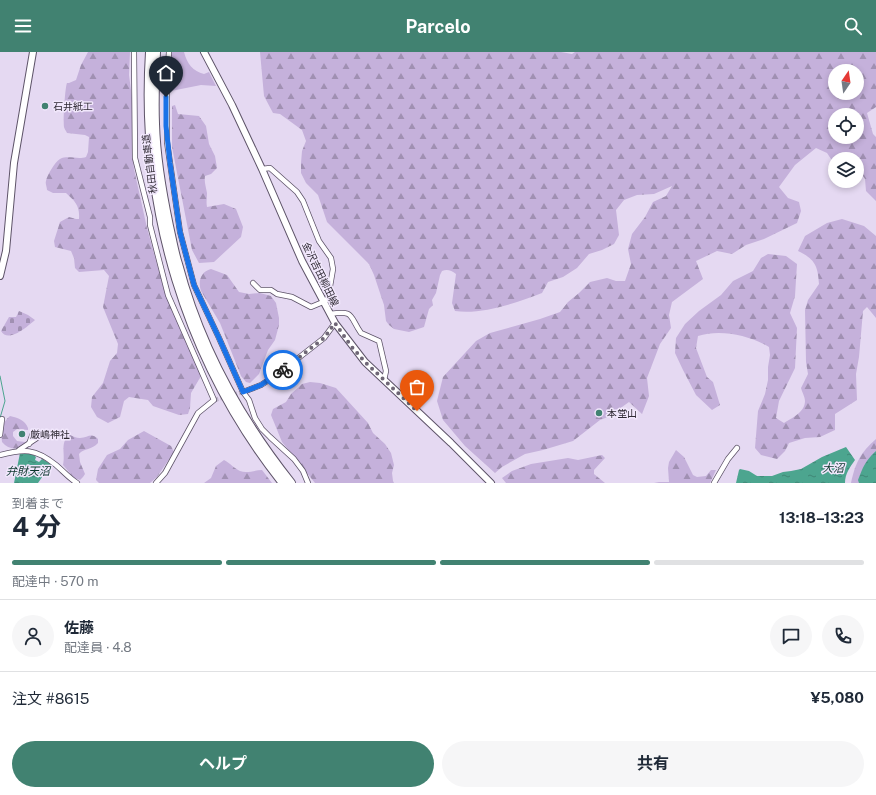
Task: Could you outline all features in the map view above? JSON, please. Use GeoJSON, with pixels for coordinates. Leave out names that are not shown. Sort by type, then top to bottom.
{"type":"FeatureCollection","features":[{"type":"Feature","properties":{"kind":"highway","name":"秋田自動車道"},"geometry":{"type":"LineString","coordinates":[[150,52],[148,87],[152,163],[157,203],[172,266],[188,315],[207,361],[228,401],[249,436],[283,483]]}},
{"type":"Feature","properties":{"kind":"highway","name":"秋田自動車道"},"geometry":{"type":"LineString","coordinates":[[156,52],[154,126],[164,203],[178,265],[194,313],[212,359],[233,398],[254,432],[291,483]]}},
{"type":"Feature","properties":{"kind":"main road"},"geometry":{"type":"LineString","coordinates":[[0,276],[6,251],[14,163],[33,52]]}},
{"type":"Feature","properties":{"kind":"main road","name":"金沢吉田柳田線"},"geometry":{"type":"LineString","coordinates":[[204,52],[232,105],[302,260],[323,303],[335,323],[351,346],[365,362],[491,483]]}},
{"type":"Feature","properties":{"kind":"street"},"geometry":{"type":"LineString","coordinates":[[134,52],[135,158],[150,217],[150,225],[168,296],[214,400],[198,413],[165,473],[156,483]]}},
{"type":"Feature","properties":{"kind":"street"},"geometry":{"type":"LineString","coordinates":[[169,52],[167,82],[167,142],[180,232],[194,285],[243,392],[249,400],[255,418],[262,429],[294,459],[302,470],[308,483]]}},
{"type":"Feature","properties":{"kind":"street"},"geometry":{"type":"LineString","coordinates":[[253,283],[260,290],[271,290],[277,294],[292,297],[308,306],[314,307],[323,303],[328,298],[333,269],[331,258],[319,241],[303,201],[296,192],[270,168],[262,169]]}},
{"type":"Feature","properties":{"kind":"street"},"geometry":{"type":"LineString","coordinates":[[330,314],[339,312],[348,313],[353,318],[361,333],[380,341],[386,371],[384,380]]}},
{"type":"Feature","properties":{"kind":"street"},"geometry":{"type":"LineString","coordinates":[[243,392],[261,385],[278,374],[324,338],[335,323]]}},
{"type":"Feature","properties":{"kind":"street"},"geometry":{"type":"LineString","coordinates":[[0,435],[2,419]]}},
{"type":"Feature","properties":{"kind":"street"},"geometry":{"type":"LineString","coordinates":[[29,444],[33,433]]}},
{"type":"Feature","properties":{"kind":"street"},"geometry":{"type":"LineString","coordinates":[[18,451],[40,436],[53,433]]}},
{"type":"Feature","properties":{"kind":"street"},"geometry":{"type":"LineString","coordinates":[[714,483],[728,459],[737,448]]}},
{"type":"Feature","properties":{"kind":"street"},"geometry":{"type":"LineString","coordinates":[[0,455],[18,451],[33,452],[48,459],[77,483]]}},
{"type":"Feature","properties":{"kind":"green space"},"geometry":{"type":"Polygon","coordinates":[[[88,52],[130,52],[129,75],[132,98],[132,150],[134,169],[147,228],[165,293],[201,376],[191,393],[188,414],[179,415],[153,406],[148,400],[129,397],[124,401],[120,417],[108,423],[97,417],[91,407],[92,397],[103,383],[110,361],[117,353],[118,344],[103,307],[109,276],[104,270],[79,272],[75,268],[74,258],[71,251],[55,247],[54,241],[60,222],[69,217],[79,219],[79,211],[74,201],[66,193],[53,193],[47,190],[46,183],[48,175],[60,159],[66,157],[83,158],[86,157],[88,152],[89,137],[85,135],[67,133],[64,124],[67,83],[76,80],[81,65],[88,52]]]}},
{"type":"Feature","properties":{"kind":"green space"},"geometry":{"type":"Polygon","coordinates":[[[172,52],[184,52],[191,66],[197,71],[204,74],[209,72],[216,86],[201,85],[171,91],[170,67],[172,52]]]}},
{"type":"Feature","properties":{"kind":"green space"},"geometry":{"type":"Polygon","coordinates":[[[260,52],[561,52],[572,54],[575,52],[876,52],[876,107],[867,113],[873,134],[876,137],[876,201],[866,191],[864,178],[864,152],[828,152],[828,154],[816,148],[795,165],[779,187],[788,198],[799,202],[801,211],[797,223],[764,239],[746,245],[732,254],[717,251],[696,261],[703,279],[672,302],[669,315],[671,328],[660,344],[647,378],[649,396],[642,414],[629,402],[608,417],[600,420],[573,441],[525,454],[502,467],[495,473],[465,446],[443,420],[437,401],[443,377],[476,341],[490,333],[560,312],[568,302],[590,282],[607,278],[616,281],[625,281],[631,264],[628,249],[632,234],[645,217],[653,202],[666,196],[672,186],[654,194],[637,195],[624,200],[616,210],[619,235],[614,244],[589,254],[577,268],[563,277],[548,282],[542,293],[522,301],[487,310],[465,312],[455,311],[452,303],[456,274],[449,270],[442,271],[436,293],[432,300],[433,305],[429,309],[424,327],[409,332],[394,329],[386,321],[384,305],[369,264],[327,222],[318,195],[306,183],[301,173],[302,151],[306,141],[302,130],[280,114],[273,113],[264,96],[260,52]]]}},
{"type":"Feature","properties":{"kind":"green space"},"geometry":{"type":"Polygon","coordinates":[[[175,105],[178,114],[199,116],[206,126],[209,144],[215,156],[217,168],[211,174],[205,176],[207,207],[224,204],[236,209],[243,227],[241,237],[214,262],[199,263],[192,250],[172,147],[172,106],[175,105]]]}},
{"type":"Feature","properties":{"kind":"green space"},"geometry":{"type":"Polygon","coordinates":[[[842,219],[864,226],[876,236],[876,318],[867,307],[863,311],[856,374],[857,400],[835,414],[835,430],[820,437],[805,438],[789,443],[785,451],[777,459],[761,455],[755,448],[758,411],[765,394],[768,380],[770,355],[769,347],[753,339],[734,334],[716,333],[698,336],[696,348],[707,377],[713,382],[720,405],[712,410],[696,395],[683,370],[675,353],[676,338],[685,324],[699,311],[721,295],[733,281],[753,271],[761,258],[768,254],[786,256],[797,264],[795,296],[790,313],[797,328],[795,368],[779,401],[776,418],[784,423],[794,417],[804,405],[805,399],[801,388],[808,374],[806,362],[805,310],[808,300],[819,284],[818,272],[812,260],[798,251],[805,236],[827,223],[842,219]]]}},
{"type":"Feature","properties":{"kind":"green space"},"geometry":{"type":"Polygon","coordinates":[[[211,269],[227,275],[239,292],[249,294],[260,293],[271,296],[276,303],[279,325],[275,340],[268,350],[259,374],[250,383],[246,382],[241,376],[220,323],[201,291],[200,281],[202,275],[207,270],[211,269]]]}},
{"type":"Feature","properties":{"kind":"green space"},"geometry":{"type":"Polygon","coordinates":[[[19,311],[35,320],[18,333],[8,336],[4,335],[1,331],[9,317],[16,317],[19,311]]]}},
{"type":"Feature","properties":{"kind":"green space"},"geometry":{"type":"Polygon","coordinates":[[[310,382],[320,383],[336,388],[368,423],[373,433],[385,444],[391,453],[394,465],[392,473],[394,483],[315,483],[282,442],[271,415],[273,409],[286,402],[291,394],[302,384],[310,382]]]}},
{"type":"Feature","properties":{"kind":"green space"},"geometry":{"type":"Polygon","coordinates":[[[10,416],[23,421],[27,425],[28,430],[17,429],[13,432],[13,436],[17,441],[25,442],[26,445],[23,447],[10,448],[2,442],[5,421],[10,416]]]}},
{"type":"Feature","properties":{"kind":"green space"},"geometry":{"type":"Polygon","coordinates":[[[144,431],[171,446],[174,452],[157,477],[150,483],[99,483],[96,480],[98,469],[107,455],[120,449],[128,440],[144,431]]]}},
{"type":"Feature","properties":{"kind":"green space"},"geometry":{"type":"Polygon","coordinates":[[[70,435],[80,438],[93,436],[98,439],[98,443],[96,445],[79,454],[80,462],[85,474],[80,480],[74,478],[63,465],[64,445],[65,441],[70,435]]]}},
{"type":"Feature","properties":{"kind":"green space"},"geometry":{"type":"Polygon","coordinates":[[[876,439],[876,483],[851,483],[859,458],[876,439]]]}},
{"type":"Feature","properties":{"kind":"green space"},"geometry":{"type":"Polygon","coordinates":[[[676,450],[684,457],[693,475],[697,477],[706,476],[711,470],[716,470],[710,483],[654,483],[669,482],[669,462],[676,450]]]}},
{"type":"Feature","properties":{"kind":"green space"},"geometry":{"type":"Polygon","coordinates":[[[602,455],[605,458],[594,470],[594,474],[605,483],[506,483],[502,478],[512,471],[531,464],[568,458],[578,460],[602,455]]]}},
{"type":"Feature","properties":{"kind":"green space"},"geometry":{"type":"Polygon","coordinates":[[[224,460],[243,472],[262,470],[272,483],[204,483],[211,478],[216,466],[224,460]]]}},
{"type":"Feature","properties":{"kind":"water","name":"大沼"},"geometry":{"type":"Polygon","coordinates":[[[846,447],[855,460],[847,474],[845,483],[736,483],[740,469],[749,471],[757,476],[772,476],[783,472],[801,469],[822,457],[846,447]]]}},
{"type":"Feature","properties":{"kind":"water"},"geometry":{"type":"Polygon","coordinates":[[[876,451],[876,483],[859,483],[858,480],[861,471],[869,458],[876,451]]]}},
{"type":"Feature","properties":{"kind":"water","name":"弁財天沼"},"geometry":{"type":"Polygon","coordinates":[[[20,453],[31,454],[36,457],[35,460],[39,462],[42,459],[51,464],[38,483],[14,483],[20,453]]]}},
{"type":"Feature","properties":{"kind":"waterway"},"geometry":{"type":"LineString","coordinates":[[0,376],[5,401],[0,418]]}},
{"type":"Feature","properties":{"kind":"tunnel"},"geometry":{"type":"LineString","coordinates":[[214,400],[243,392]]}},
{"type":"Feature","properties":{"kind":"way so far"},"geometry":{"type":"LineString","coordinates":[[283,370],[324,338],[335,323],[351,346],[365,362],[417,411]]}},
{"type":"Feature","properties":{"kind":"place","name":"石井紙工"},"geometry":{"type":"Point","coordinates":[45,106]}},
{"type":"Feature","properties":{"kind":"place","name":"本堂山"},"geometry":{"type":"Point","coordinates":[599,413]}},
{"type":"Feature","properties":{"kind":"place","name":"厳嶋神社"},"geometry":{"type":"Point","coordinates":[22,434]}},
{"type":"Feature","properties":{"kind":"route"},"geometry":{"type":"LineString","coordinates":[[166,97],[167,142],[180,232],[194,285],[243,392],[261,385],[283,370]]}}]}
